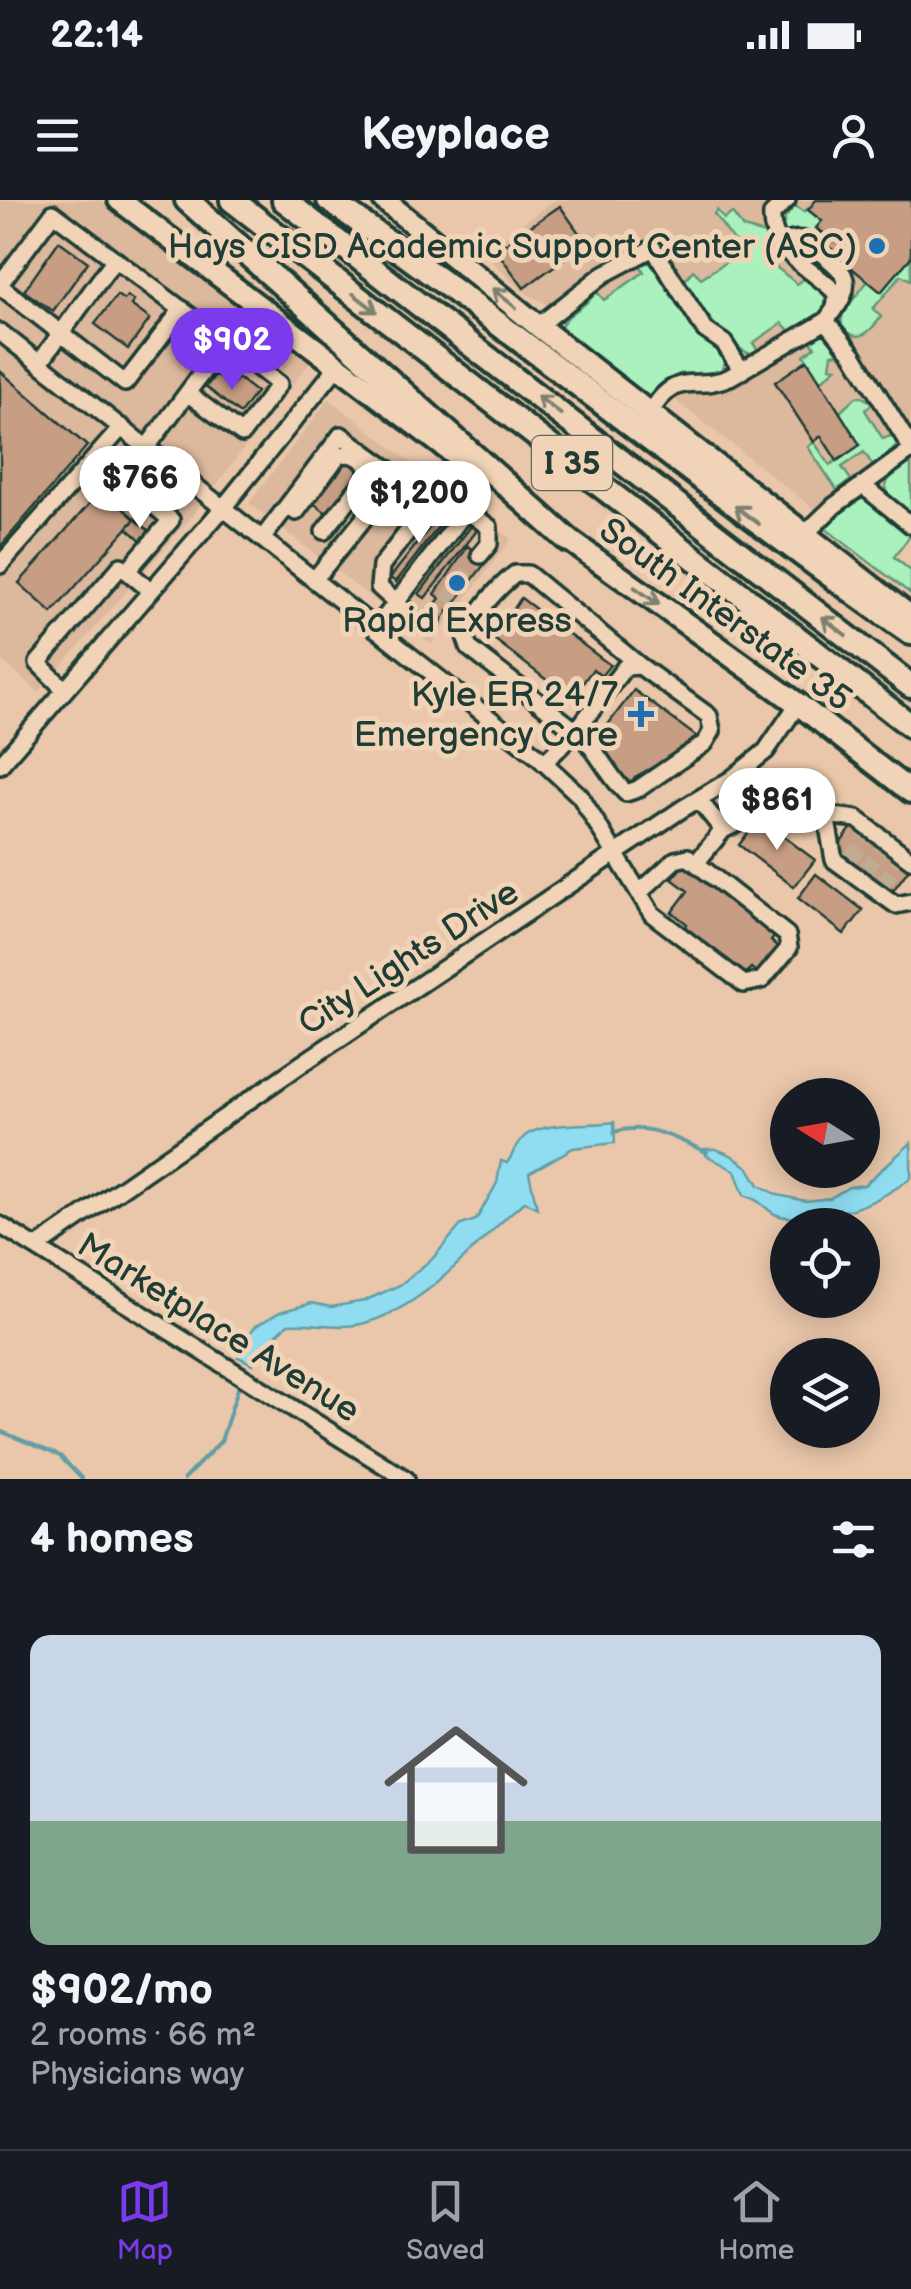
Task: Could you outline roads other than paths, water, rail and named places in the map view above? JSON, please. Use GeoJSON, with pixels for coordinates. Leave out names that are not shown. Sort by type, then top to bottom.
{"type":"FeatureCollection","features":[{"type":"Feature","properties":{"kind":"highway"},"geometry":{"type":"LineString","coordinates":[[187,200],[568,540]]}},
{"type":"Feature","properties":{"kind":"highway","name":"I 35"},"geometry":{"type":"LineString","coordinates":[[232,200],[911,726]]}},
{"type":"Feature","properties":{"kind":"highway","name":"I 35"},"geometry":{"type":"LineString","coordinates":[[284,200],[911,686]]}},
{"type":"Feature","properties":{"kind":"highway"},"geometry":{"type":"LineString","coordinates":[[329,200],[804,559],[911,634]]}},
{"type":"Feature","properties":{"kind":"main road","name":"South Interstate 35"},"geometry":{"type":"LineString","coordinates":[[119,200],[568,540],[798,704],[911,792]]}},
{"type":"Feature","properties":{"kind":"main road"},"geometry":{"type":"LineString","coordinates":[[384,200],[538,326],[911,617]]}},
{"type":"Feature","properties":{"kind":"street"},"geometry":{"type":"LineString","coordinates":[[650,413],[672,388],[686,381],[716,383],[742,371],[831,314],[837,294],[779,245],[771,226],[772,214],[787,200]]}},
{"type":"Feature","properties":{"kind":"street"},"geometry":{"type":"LineString","coordinates":[[182,309],[125,383],[0,285],[53,213],[182,309],[279,384],[242,434],[187,393]]}},
{"type":"Feature","properties":{"kind":"street"},"geometry":{"type":"LineString","coordinates":[[538,326],[604,274],[652,248],[705,330],[724,343],[742,371]]}},
{"type":"Feature","properties":{"kind":"street"},"geometry":{"type":"LineString","coordinates":[[40,362],[114,259]]}},
{"type":"Feature","properties":{"kind":"street"},"geometry":{"type":"LineString","coordinates":[[806,533],[834,506],[911,449],[831,314]]}},
{"type":"Feature","properties":{"kind":"street"},"geometry":{"type":"LineString","coordinates":[[0,332],[544,763],[580,796],[639,893],[652,914],[744,984],[762,980],[789,948],[787,936],[688,857],[675,860],[639,893]]}},
{"type":"Feature","properties":{"kind":"street"},"geometry":{"type":"LineString","coordinates":[[146,447],[225,342]]}},
{"type":"Feature","properties":{"kind":"street"},"geometry":{"type":"LineString","coordinates":[[0,764],[224,508],[337,367]]}},
{"type":"Feature","properties":{"kind":"street"},"geometry":{"type":"LineString","coordinates":[[0,565],[122,427]]}},
{"type":"Feature","properties":{"kind":"street"},"geometry":{"type":"LineString","coordinates":[[292,509],[341,435],[388,469],[389,488],[374,511],[340,545],[314,580]]}},
{"type":"Feature","properties":{"kind":"street"},"geometry":{"type":"LineString","coordinates":[[262,539],[338,456],[356,455],[365,462],[365,479],[324,532]]}},
{"type":"Feature","properties":{"kind":"street"},"geometry":{"type":"LineString","coordinates":[[110,469],[170,520],[127,571]]}},
{"type":"Feature","properties":{"kind":"street"},"geometry":{"type":"LineString","coordinates":[[149,501],[176,470]]}},
{"type":"Feature","properties":{"kind":"street"},"geometry":{"type":"LineString","coordinates":[[862,486],[911,524]]}},
{"type":"Feature","properties":{"kind":"street"},"geometry":{"type":"LineString","coordinates":[[432,620],[418,624],[395,604],[380,587],[380,566],[432,500],[450,499],[489,527],[488,544],[480,555]]}},
{"type":"Feature","properties":{"kind":"street"},"geometry":{"type":"LineString","coordinates":[[292,509],[340,545]]}},
{"type":"Feature","properties":{"kind":"street"},"geometry":{"type":"LineString","coordinates":[[376,629],[467,510]]}},
{"type":"Feature","properties":{"kind":"street"},"geometry":{"type":"LineString","coordinates":[[65,690],[38,664],[121,566],[151,591]]}},
{"type":"Feature","properties":{"kind":"street"},"geometry":{"type":"LineString","coordinates":[[515,574],[528,574],[640,666],[710,716],[712,731],[705,743],[638,790],[626,793],[610,777],[584,736],[576,731],[469,648],[465,636],[474,618],[515,574]]}},
{"type":"Feature","properties":{"kind":"street"},"geometry":{"type":"LineString","coordinates":[[544,763],[576,731],[625,667],[640,666]]}},
{"type":"Feature","properties":{"kind":"street","name":"City Lights Drive"},"geometry":{"type":"LineString","coordinates":[[37,1247],[303,1062],[730,780],[766,751],[798,704]]}},
{"type":"Feature","properties":{"kind":"street"},"geometry":{"type":"LineString","coordinates":[[696,864],[724,830],[744,820],[770,798],[826,815],[857,819],[869,833],[905,859]]}},
{"type":"Feature","properties":{"kind":"street"},"geometry":{"type":"LineString","coordinates":[[698,799],[724,830]]}},
{"type":"Feature","properties":{"kind":"street"},"geometry":{"type":"LineString","coordinates":[[826,815],[834,860],[846,863],[896,905],[911,902]]}},
{"type":"Feature","properties":{"kind":"street","name":"Marketplace Avenue"},"geometry":{"type":"LineString","coordinates":[[0,1225],[406,1479]]}},
{"type":"Feature","properties":{"kind":"water"},"geometry":{"type":"Polygon","coordinates":[[[614,1122],[615,1143],[573,1148],[529,1173],[537,1208],[525,1201],[451,1271],[410,1302],[356,1325],[288,1324],[259,1351],[253,1364],[238,1357],[241,1343],[256,1326],[280,1312],[312,1303],[331,1307],[364,1301],[400,1285],[433,1258],[461,1225],[476,1220],[497,1183],[501,1161],[507,1163],[525,1136],[533,1131],[614,1122]]]}},
{"type":"Feature","properties":{"kind":"water"},"geometry":{"type":"Polygon","coordinates":[[[911,1143],[911,1178],[875,1200],[856,1208],[770,1211],[744,1195],[735,1171],[706,1155],[705,1149],[731,1155],[749,1168],[759,1185],[778,1195],[806,1201],[830,1198],[847,1188],[880,1188],[880,1171],[911,1143]]]}},
{"type":"Feature","properties":{"kind":"waterway"},"geometry":{"type":"LineString","coordinates":[[614,1132],[651,1130],[707,1152]]}},
{"type":"Feature","properties":{"kind":"waterway"},"geometry":{"type":"LineString","coordinates":[[184,1479],[221,1441],[240,1382]]}},
{"type":"Feature","properties":{"kind":"waterway"},"geometry":{"type":"LineString","coordinates":[[0,1431],[60,1456],[82,1479]]}},
{"type":"Feature","properties":{"kind":"tunnel"},"geometry":{"type":"LineString","coordinates":[[432,620],[480,555]]}},
{"type":"Feature","properties":{"kind":"tunnel"},"geometry":{"type":"LineString","coordinates":[[850,859],[867,837]]}},
{"type":"Feature","properties":{"kind":"tunnel"},"geometry":{"type":"LineString","coordinates":[[865,871],[882,849]]}},
{"type":"Feature","properties":{"kind":"tunnel"},"geometry":{"type":"LineString","coordinates":[[882,884],[899,862]]}},
{"type":"Feature","properties":{"kind":"place","name":"Hays CISD Academic Support Center (ASC)"},"geometry":{"type":"Point","coordinates":[877,246]}},
{"type":"Feature","properties":{"kind":"place","name":"Rapid Express"},"geometry":{"type":"Point","coordinates":[457,583]}},
{"type":"Feature","properties":{"kind":"place","name":"Kyle ER 24/7 Emergency Care"},"geometry":{"type":"Point","coordinates":[641,714]}}]}
